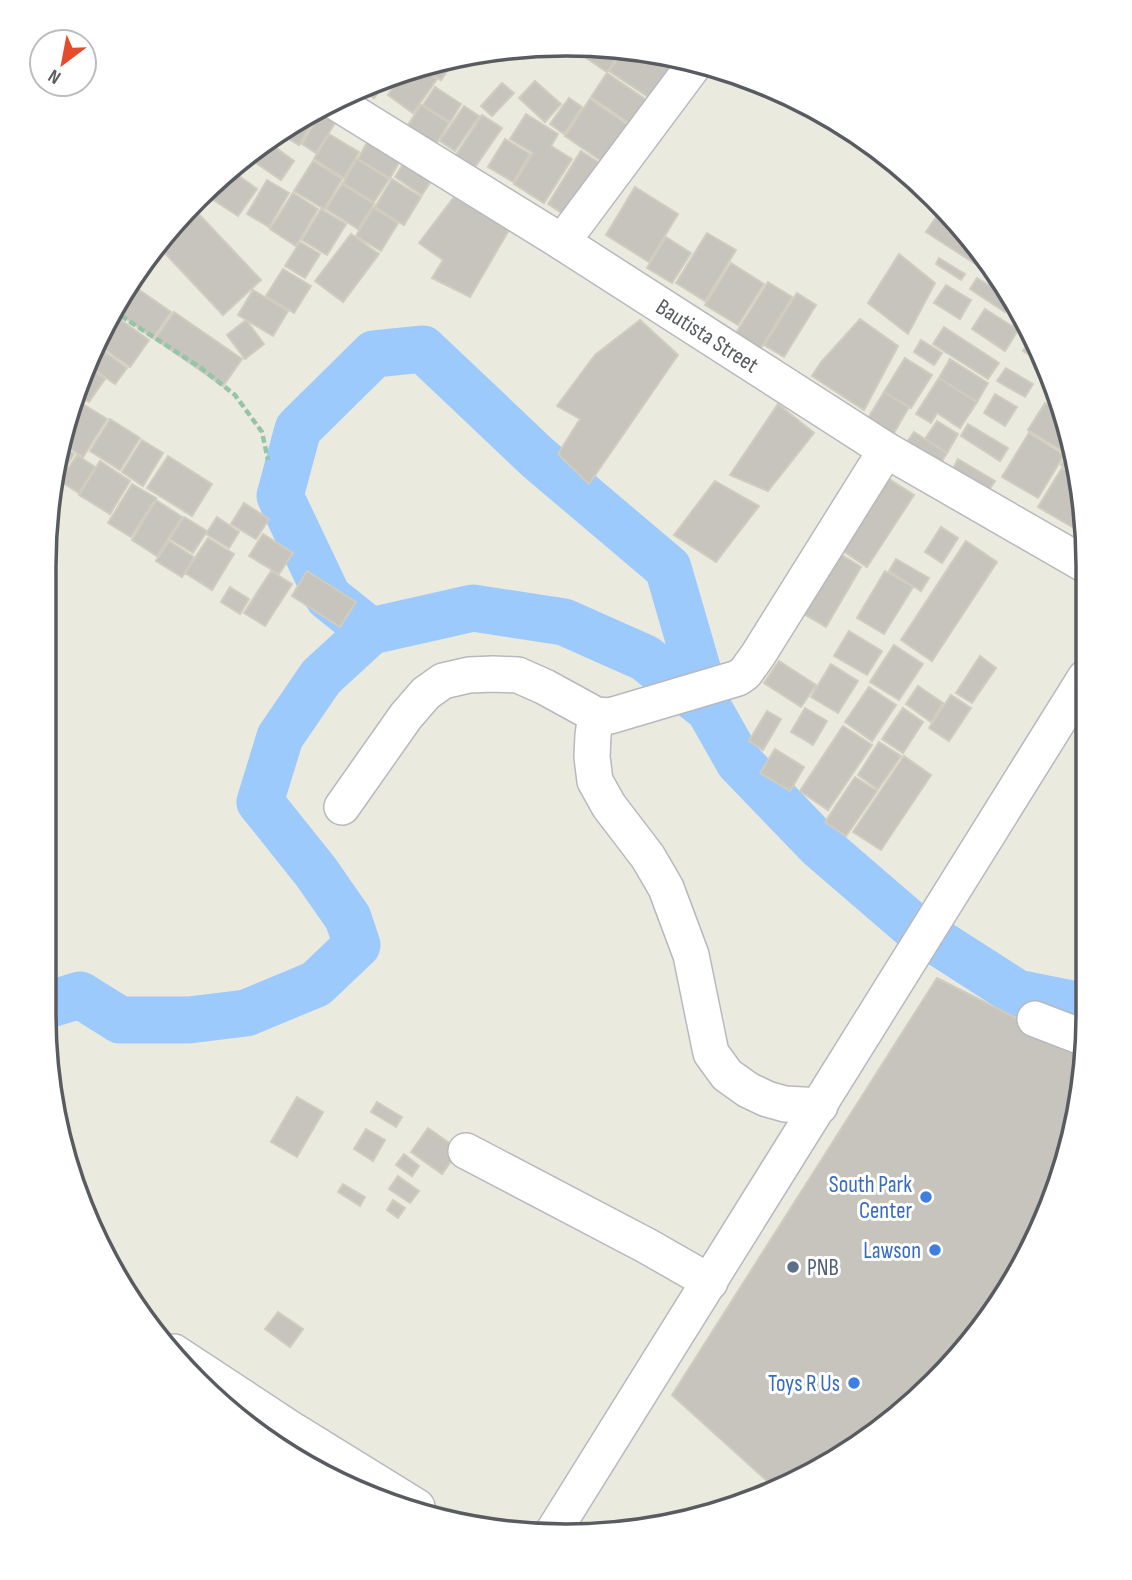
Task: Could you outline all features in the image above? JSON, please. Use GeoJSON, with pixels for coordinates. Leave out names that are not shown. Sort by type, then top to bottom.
{"type":"FeatureCollection","features":[{"type":"Feature","properties":{"kind":"street"},"geometry":{"type":"LineString","coordinates":[[562,242],[689,71]]}},
{"type":"Feature","properties":{"kind":"street","name":"Bautista Street"},"geometry":{"type":"LineString","coordinates":[[344,107],[562,242],[886,450],[1076,559]]}},
{"type":"Feature","properties":{"kind":"street"},"geometry":{"type":"LineString","coordinates":[[342,807],[405,716],[426,693],[443,681],[469,675],[518,675],[596,715],[610,716],[738,678],[758,655],[886,450]]}},
{"type":"Feature","properties":{"kind":"street"},"geometry":{"type":"LineString","coordinates":[[558,1524],[1076,693]]}},
{"type":"Feature","properties":{"kind":"street"},"geometry":{"type":"LineString","coordinates":[[596,715],[592,757],[596,781],[609,806],[648,857],[666,888],[691,956],[711,1053],[727,1075],[766,1099],[786,1104],[820,1106]]}},
{"type":"Feature","properties":{"kind":"street"},"geometry":{"type":"LineString","coordinates":[[1035,1020],[1075,1036]]}},
{"type":"Feature","properties":{"kind":"street"},"geometry":{"type":"LineString","coordinates":[[466,1151],[710,1282]]}},
{"type":"Feature","properties":{"kind":"street"},"geometry":{"type":"LineString","coordinates":[[220,1388],[397,1495]]}},
{"type":"Feature","properties":{"kind":"path"},"geometry":{"type":"LineString","coordinates":[[121,316],[201,368],[235,395],[262,432],[268,460]]}},
{"type":"Feature","properties":{"kind":"building"},"geometry":{"type":"Polygon","coordinates":[[[585,57],[599,57],[616,59],[607,72],[585,57]]]}},
{"type":"Feature","properties":{"kind":"building"},"geometry":{"type":"Polygon","coordinates":[[[618,59],[674,68],[653,100],[609,71],[618,59]]]}},
{"type":"Feature","properties":{"kind":"building"},"geometry":{"type":"Polygon","coordinates":[[[448,70],[441,80],[432,74],[448,70]]]}},
{"type":"Feature","properties":{"kind":"building"},"geometry":{"type":"Polygon","coordinates":[[[607,73],[648,101],[632,125],[591,97],[607,73]]]}},
{"type":"Feature","properties":{"kind":"building"},"geometry":{"type":"Polygon","coordinates":[[[430,74],[437,79],[413,113],[388,95],[394,86],[402,83],[430,74]]]}},
{"type":"Feature","properties":{"kind":"building"},"geometry":{"type":"Polygon","coordinates":[[[535,81],[561,104],[545,122],[519,98],[535,81]]]}},
{"type":"Feature","properties":{"kind":"building"},"geometry":{"type":"Polygon","coordinates":[[[502,83],[514,93],[492,116],[481,106],[502,83]]]}},
{"type":"Feature","properties":{"kind":"building"},"geometry":{"type":"Polygon","coordinates":[[[435,87],[461,104],[450,122],[423,105],[435,87]]]}},
{"type":"Feature","properties":{"kind":"building"},"geometry":{"type":"Polygon","coordinates":[[[569,98],[582,107],[564,134],[550,124],[569,98]]]}},
{"type":"Feature","properties":{"kind":"building"},"geometry":{"type":"Polygon","coordinates":[[[590,99],[628,125],[603,162],[565,136],[590,99]]]}},
{"type":"Feature","properties":{"kind":"building"},"geometry":{"type":"Polygon","coordinates":[[[421,105],[449,123],[434,147],[406,128],[421,105]]]}},
{"type":"Feature","properties":{"kind":"building"},"geometry":{"type":"Polygon","coordinates":[[[464,106],[479,116],[455,151],[440,141],[464,106]]]}},
{"type":"Feature","properties":{"kind":"building"},"geometry":{"type":"Polygon","coordinates":[[[335,112],[340,115],[316,153],[302,144],[316,122],[335,112]]]}},
{"type":"Feature","properties":{"kind":"building"},"geometry":{"type":"Polygon","coordinates":[[[526,114],[558,134],[551,146],[572,159],[544,203],[514,184],[533,153],[510,139],[526,114]]]}},
{"type":"Feature","properties":{"kind":"building"},"geometry":{"type":"Polygon","coordinates":[[[482,115],[502,128],[473,170],[454,158],[482,115]]]}},
{"type":"Feature","properties":{"kind":"building"},"geometry":{"type":"Polygon","coordinates":[[[312,124],[299,145],[288,139],[312,124]]]}},
{"type":"Feature","properties":{"kind":"building"},"geometry":{"type":"Polygon","coordinates":[[[329,134],[359,152],[344,178],[314,159],[329,134]]]}},
{"type":"Feature","properties":{"kind":"building"},"geometry":{"type":"Polygon","coordinates":[[[372,134],[404,154],[390,178],[358,159],[372,134]]]}},
{"type":"Feature","properties":{"kind":"building"},"geometry":{"type":"Polygon","coordinates":[[[505,139],[530,154],[513,182],[488,167],[505,139]]]}},
{"type":"Feature","properties":{"kind":"building"},"geometry":{"type":"Polygon","coordinates":[[[275,147],[294,161],[281,180],[255,162],[275,147]]]}},
{"type":"Feature","properties":{"kind":"building"},"geometry":{"type":"Polygon","coordinates":[[[581,151],[601,164],[568,217],[548,204],[581,151]]]}},
{"type":"Feature","properties":{"kind":"building"},"geometry":{"type":"Polygon","coordinates":[[[408,156],[436,173],[422,195],[395,177],[408,156]]]}},
{"type":"Feature","properties":{"kind":"building"},"geometry":{"type":"Polygon","coordinates":[[[357,159],[389,179],[374,202],[343,183],[357,159]]]}},
{"type":"Feature","properties":{"kind":"building"},"geometry":{"type":"Polygon","coordinates":[[[313,161],[342,179],[324,209],[294,191],[313,161]]]}},
{"type":"Feature","properties":{"kind":"building"},"geometry":{"type":"Polygon","coordinates":[[[239,176],[257,189],[238,216],[212,199],[239,176]]]}},
{"type":"Feature","properties":{"kind":"building"},"geometry":{"type":"Polygon","coordinates":[[[392,179],[421,197],[404,225],[375,207],[392,179]]]}},
{"type":"Feature","properties":{"kind":"building"},"geometry":{"type":"Polygon","coordinates":[[[267,180],[289,193],[269,227],[247,214],[267,180]]]}},
{"type":"Feature","properties":{"kind":"building"},"geometry":{"type":"Polygon","coordinates":[[[342,184],[374,204],[358,229],[326,209],[342,184]]]}},
{"type":"Feature","properties":{"kind":"building"},"geometry":{"type":"Polygon","coordinates":[[[635,187],[678,214],[649,262],[606,235],[635,187]]]}},
{"type":"Feature","properties":{"kind":"building"},"geometry":{"type":"Polygon","coordinates":[[[293,193],[318,209],[296,246],[270,229],[293,193]]]}},
{"type":"Feature","properties":{"kind":"building"},"geometry":{"type":"Polygon","coordinates":[[[454,197],[509,230],[470,297],[432,278],[443,260],[419,243],[454,197]]]}},
{"type":"Feature","properties":{"kind":"building"},"geometry":{"type":"Polygon","coordinates":[[[373,208],[398,223],[381,251],[356,236],[373,208]]]}},
{"type":"Feature","properties":{"kind":"building"},"geometry":{"type":"Polygon","coordinates":[[[321,209],[346,224],[327,255],[302,240],[321,209]]]}},
{"type":"Feature","properties":{"kind":"building"},"geometry":{"type":"Polygon","coordinates":[[[198,213],[261,280],[223,315],[164,252],[198,213]]]}},
{"type":"Feature","properties":{"kind":"building"},"geometry":{"type":"Polygon","coordinates":[[[937,216],[978,265],[926,232],[937,216]]]}},
{"type":"Feature","properties":{"kind":"building"},"geometry":{"type":"Polygon","coordinates":[[[707,233],[736,250],[705,301],[676,283],[707,233]]]}},
{"type":"Feature","properties":{"kind":"building"},"geometry":{"type":"Polygon","coordinates":[[[351,234],[379,254],[343,302],[315,281],[351,234]]]}},
{"type":"Feature","properties":{"kind":"building"},"geometry":{"type":"Polygon","coordinates":[[[666,237],[691,253],[672,283],[647,268],[666,237]]]}},
{"type":"Feature","properties":{"kind":"building"},"geometry":{"type":"Polygon","coordinates":[[[300,242],[320,254],[305,278],[285,266],[300,242]]]}},
{"type":"Feature","properties":{"kind":"building"},"geometry":{"type":"Polygon","coordinates":[[[899,254],[935,283],[908,334],[868,303],[899,254]]]}},
{"type":"Feature","properties":{"kind":"building"},"geometry":{"type":"Polygon","coordinates":[[[939,258],[965,274],[961,280],[936,264],[939,258]]]}},
{"type":"Feature","properties":{"kind":"building"},"geometry":{"type":"Polygon","coordinates":[[[731,263],[764,284],[738,325],[705,305],[731,263]]]}},
{"type":"Feature","properties":{"kind":"building"},"geometry":{"type":"Polygon","coordinates":[[[283,269],[311,286],[294,313],[266,296],[283,269]]]}},
{"type":"Feature","properties":{"kind":"building"},"geometry":{"type":"Polygon","coordinates":[[[977,278],[993,288],[1007,309],[1005,312],[970,289],[977,278]]]}},
{"type":"Feature","properties":{"kind":"building"},"geometry":{"type":"Polygon","coordinates":[[[768,282],[792,297],[761,348],[736,333],[768,282]]]}},
{"type":"Feature","properties":{"kind":"building"},"geometry":{"type":"Polygon","coordinates":[[[946,285],[971,300],[960,319],[934,303],[946,285]]]}},
{"type":"Feature","properties":{"kind":"building"},"geometry":{"type":"Polygon","coordinates":[[[138,289],[171,312],[153,338],[122,316],[138,289]]]}},
{"type":"Feature","properties":{"kind":"building"},"geometry":{"type":"Polygon","coordinates":[[[253,290],[288,311],[273,336],[238,315],[253,290]]]}},
{"type":"Feature","properties":{"kind":"building"},"geometry":{"type":"Polygon","coordinates":[[[797,293],[816,305],[784,357],[764,345],[797,293]]]}},
{"type":"Feature","properties":{"kind":"building"},"geometry":{"type":"Polygon","coordinates":[[[985,309],[1018,330],[1005,351],[972,329],[985,309]]]}},
{"type":"Feature","properties":{"kind":"building"},"geometry":{"type":"Polygon","coordinates":[[[174,312],[242,359],[223,386],[155,339],[174,312]]]}},
{"type":"Feature","properties":{"kind":"building"},"geometry":{"type":"Polygon","coordinates":[[[120,319],[149,340],[130,367],[105,349],[120,319]]]}},
{"type":"Feature","properties":{"kind":"building"},"geometry":{"type":"Polygon","coordinates":[[[860,319],[898,346],[864,410],[812,376],[821,362],[860,319]]]}},
{"type":"Feature","properties":{"kind":"building"},"geometry":{"type":"Polygon","coordinates":[[[246,320],[264,344],[245,359],[227,335],[246,320]]]}},
{"type":"Feature","properties":{"kind":"building"},"geometry":{"type":"Polygon","coordinates":[[[640,320],[678,355],[589,484],[558,454],[580,419],[557,406],[595,355],[640,320]]]}},
{"type":"Feature","properties":{"kind":"building"},"geometry":{"type":"Polygon","coordinates":[[[944,327],[999,363],[988,379],[933,344],[944,327]]]}},
{"type":"Feature","properties":{"kind":"building"},"geometry":{"type":"Polygon","coordinates":[[[921,340],[942,353],[934,365],[914,352],[921,340]]]}},
{"type":"Feature","properties":{"kind":"building"},"geometry":{"type":"Polygon","coordinates":[[[104,351],[127,368],[115,384],[95,370],[104,351]]]}},
{"type":"Feature","properties":{"kind":"building"},"geometry":{"type":"Polygon","coordinates":[[[905,358],[932,375],[911,408],[884,392],[905,358]]]}},
{"type":"Feature","properties":{"kind":"building"},"geometry":{"type":"Polygon","coordinates":[[[950,359],[988,383],[977,402],[939,378],[950,359]]]}},
{"type":"Feature","properties":{"kind":"building"},"geometry":{"type":"Polygon","coordinates":[[[1006,368],[1033,384],[1025,397],[997,381],[1006,368]]]}},
{"type":"Feature","properties":{"kind":"building"},"geometry":{"type":"Polygon","coordinates":[[[95,372],[105,379],[89,402],[84,399],[95,372]]]}},
{"type":"Feature","properties":{"kind":"building"},"geometry":{"type":"Polygon","coordinates":[[[939,378],[977,402],[960,428],[937,413],[931,423],[916,414],[939,378]]]}},
{"type":"Feature","properties":{"kind":"building"},"geometry":{"type":"Polygon","coordinates":[[[884,392],[909,407],[891,438],[865,423],[884,392]]]}},
{"type":"Feature","properties":{"kind":"building"},"geometry":{"type":"Polygon","coordinates":[[[995,394],[1017,407],[1005,426],[984,413],[995,394]]]}},
{"type":"Feature","properties":{"kind":"building"},"geometry":{"type":"Polygon","coordinates":[[[1045,403],[1050,406],[1063,451],[1028,430],[1045,403]]]}},
{"type":"Feature","properties":{"kind":"building"},"geometry":{"type":"Polygon","coordinates":[[[82,404],[107,419],[83,457],[70,448],[82,404]]]}},
{"type":"Feature","properties":{"kind":"building"},"geometry":{"type":"Polygon","coordinates":[[[778,404],[814,433],[768,491],[730,475],[778,404]]]}},
{"type":"Feature","properties":{"kind":"building"},"geometry":{"type":"Polygon","coordinates":[[[110,419],[140,438],[120,470],[90,451],[110,419]]]}},
{"type":"Feature","properties":{"kind":"building"},"geometry":{"type":"Polygon","coordinates":[[[937,421],[958,434],[947,453],[925,439],[937,421]]]}},
{"type":"Feature","properties":{"kind":"building"},"geometry":{"type":"Polygon","coordinates":[[[968,424],[1008,448],[1000,461],[961,436],[968,424]]]}},
{"type":"Feature","properties":{"kind":"building"},"geometry":{"type":"Polygon","coordinates":[[[914,432],[947,453],[935,472],[901,450],[914,432]]]}},
{"type":"Feature","properties":{"kind":"building"},"geometry":{"type":"Polygon","coordinates":[[[1029,433],[1063,455],[1038,498],[1002,477],[1029,433]]]}},
{"type":"Feature","properties":{"kind":"building"},"geometry":{"type":"Polygon","coordinates":[[[142,440],[163,453],[143,486],[122,472],[142,440]]]}},
{"type":"Feature","properties":{"kind":"building"},"geometry":{"type":"Polygon","coordinates":[[[69,451],[74,454],[66,466],[69,451]]]}},
{"type":"Feature","properties":{"kind":"building"},"geometry":{"type":"Polygon","coordinates":[[[77,455],[95,467],[79,493],[63,483],[65,474],[77,455]]]}},
{"type":"Feature","properties":{"kind":"building"},"geometry":{"type":"Polygon","coordinates":[[[168,456],[212,484],[192,516],[147,488],[168,456]]]}},
{"type":"Feature","properties":{"kind":"building"},"geometry":{"type":"Polygon","coordinates":[[[958,459],[995,481],[985,496],[950,474],[958,459]]]}},
{"type":"Feature","properties":{"kind":"building"},"geometry":{"type":"Polygon","coordinates":[[[100,461],[130,481],[110,514],[79,495],[100,461]]]}},
{"type":"Feature","properties":{"kind":"building"},"geometry":{"type":"Polygon","coordinates":[[[1062,468],[1067,471],[1074,528],[1038,507],[1062,468]]]}},
{"type":"Feature","properties":{"kind":"building"},"geometry":{"type":"Polygon","coordinates":[[[886,477],[914,495],[867,567],[840,549],[886,477]]]}},
{"type":"Feature","properties":{"kind":"building"},"geometry":{"type":"Polygon","coordinates":[[[715,481],[759,506],[716,562],[674,535],[715,481]]]}},
{"type":"Feature","properties":{"kind":"building"},"geometry":{"type":"Polygon","coordinates":[[[132,484],[156,498],[131,537],[108,523],[132,484]]]}},
{"type":"Feature","properties":{"kind":"building"},"geometry":{"type":"Polygon","coordinates":[[[156,500],[182,517],[157,556],[132,540],[156,500]]]}},
{"type":"Feature","properties":{"kind":"building"},"geometry":{"type":"Polygon","coordinates":[[[244,503],[269,519],[256,539],[231,524],[244,503]]]}},
{"type":"Feature","properties":{"kind":"building"},"geometry":{"type":"Polygon","coordinates":[[[184,517],[207,531],[193,553],[170,539],[184,517]]]}},
{"type":"Feature","properties":{"kind":"building"},"geometry":{"type":"Polygon","coordinates":[[[217,517],[239,532],[229,548],[206,534],[217,517]]]}},
{"type":"Feature","properties":{"kind":"building"},"geometry":{"type":"Polygon","coordinates":[[[941,527],[958,538],[942,563],[925,552],[941,527]]]}},
{"type":"Feature","properties":{"kind":"building"},"geometry":{"type":"Polygon","coordinates":[[[263,534],[293,553],[279,574],[249,556],[263,534]]]}},
{"type":"Feature","properties":{"kind":"building"},"geometry":{"type":"Polygon","coordinates":[[[208,538],[234,554],[212,590],[185,573],[208,538]]]}},
{"type":"Feature","properties":{"kind":"building"},"geometry":{"type":"Polygon","coordinates":[[[169,541],[194,557],[182,577],[156,561],[169,541]]]}},
{"type":"Feature","properties":{"kind":"building"},"geometry":{"type":"Polygon","coordinates":[[[966,541],[997,562],[932,661],[901,640],[966,541]]]}},
{"type":"Feature","properties":{"kind":"building"},"geometry":{"type":"Polygon","coordinates":[[[839,553],[861,567],[826,627],[802,613],[839,553]]]}},
{"type":"Feature","properties":{"kind":"building"},"geometry":{"type":"Polygon","coordinates":[[[896,559],[929,578],[921,591],[889,571],[896,559]]]}},
{"type":"Feature","properties":{"kind":"building"},"geometry":{"type":"Polygon","coordinates":[[[271,571],[292,584],[265,626],[244,613],[271,571]]]}},
{"type":"Feature","properties":{"kind":"building"},"geometry":{"type":"Polygon","coordinates":[[[307,571],[356,602],[340,627],[292,596],[307,571]]]}},
{"type":"Feature","properties":{"kind":"building"},"geometry":{"type":"Polygon","coordinates":[[[885,571],[913,587],[884,634],[857,618],[885,571]]]}},
{"type":"Feature","properties":{"kind":"building"},"geometry":{"type":"Polygon","coordinates":[[[230,587],[249,599],[240,614],[221,602],[230,587]]]}},
{"type":"Feature","properties":{"kind":"building"},"geometry":{"type":"Polygon","coordinates":[[[849,631],[882,651],[867,675],[834,656],[849,631]]]}},
{"type":"Feature","properties":{"kind":"building"},"geometry":{"type":"Polygon","coordinates":[[[894,645],[923,664],[899,700],[870,682],[894,645]]]}},
{"type":"Feature","properties":{"kind":"building"},"geometry":{"type":"Polygon","coordinates":[[[980,656],[996,668],[972,703],[956,693],[980,656]]]}},
{"type":"Feature","properties":{"kind":"building"},"geometry":{"type":"Polygon","coordinates":[[[779,661],[816,685],[801,707],[764,683],[779,661]]]}},
{"type":"Feature","properties":{"kind":"building"},"geometry":{"type":"Polygon","coordinates":[[[831,664],[858,681],[838,713],[811,697],[831,664]]]}},
{"type":"Feature","properties":{"kind":"building"},"geometry":{"type":"Polygon","coordinates":[[[918,686],[943,703],[931,722],[906,704],[918,686]]]}},
{"type":"Feature","properties":{"kind":"building"},"geometry":{"type":"Polygon","coordinates":[[[869,687],[896,705],[872,741],[845,722],[869,687]]]}},
{"type":"Feature","properties":{"kind":"building"},"geometry":{"type":"Polygon","coordinates":[[[951,695],[971,708],[949,741],[929,728],[951,695]]]}},
{"type":"Feature","properties":{"kind":"building"},"geometry":{"type":"Polygon","coordinates":[[[805,708],[827,721],[813,745],[791,732],[805,708]]]}},
{"type":"Feature","properties":{"kind":"building"},"geometry":{"type":"Polygon","coordinates":[[[903,708],[923,722],[903,753],[882,739],[903,708]]]}},
{"type":"Feature","properties":{"kind":"building"},"geometry":{"type":"Polygon","coordinates":[[[767,711],[781,719],[763,750],[749,741],[767,711]]]}},
{"type":"Feature","properties":{"kind":"building"},"geometry":{"type":"Polygon","coordinates":[[[843,726],[872,745],[828,810],[800,791],[843,726]]]}},
{"type":"Feature","properties":{"kind":"building"},"geometry":{"type":"Polygon","coordinates":[[[879,742],[901,756],[878,789],[858,775],[879,742]]]}},
{"type":"Feature","properties":{"kind":"building"},"geometry":{"type":"Polygon","coordinates":[[[775,749],[804,767],[790,791],[760,773],[775,749]]]}},
{"type":"Feature","properties":{"kind":"building"},"geometry":{"type":"Polygon","coordinates":[[[904,756],[931,775],[881,850],[853,832],[904,756]]]}},
{"type":"Feature","properties":{"kind":"building"},"geometry":{"type":"Polygon","coordinates":[[[855,777],[877,791],[846,836],[825,822],[855,777]]]}},
{"type":"Feature","properties":{"kind":"building","name":"South Park Center"},"geometry":{"type":"Polygon","coordinates":[[[937,978],[1075,1047],[1072,1081],[1059,1146],[1049,1178],[1023,1240],[1008,1269],[971,1324],[927,1375],[902,1397],[876,1419],[821,1456],[768,1482],[672,1395],[937,978]]]}},
{"type":"Feature","properties":{"kind":"building"},"geometry":{"type":"Polygon","coordinates":[[[297,1097],[323,1112],[297,1157],[271,1142],[297,1097]]]}},
{"type":"Feature","properties":{"kind":"building"},"geometry":{"type":"Polygon","coordinates":[[[377,1102],[402,1117],[396,1127],[371,1112],[377,1102]]]}},
{"type":"Feature","properties":{"kind":"building"},"geometry":{"type":"Polygon","coordinates":[[[428,1128],[459,1150],[442,1174],[411,1152],[428,1128]]]}},
{"type":"Feature","properties":{"kind":"building"},"geometry":{"type":"Polygon","coordinates":[[[366,1129],[385,1140],[373,1161],[354,1149],[366,1129]]]}},
{"type":"Feature","properties":{"kind":"building"},"geometry":{"type":"Polygon","coordinates":[[[404,1154],[419,1166],[412,1176],[396,1165],[404,1154]]]}},
{"type":"Feature","properties":{"kind":"building"},"geometry":{"type":"Polygon","coordinates":[[[398,1176],[419,1191],[410,1203],[389,1189],[398,1176]]]}},
{"type":"Feature","properties":{"kind":"building"},"geometry":{"type":"Polygon","coordinates":[[[343,1184],[365,1197],[360,1206],[338,1192],[343,1184]]]}},
{"type":"Feature","properties":{"kind":"building"},"geometry":{"type":"Polygon","coordinates":[[[393,1200],[405,1208],[398,1218],[387,1210],[393,1200]]]}},
{"type":"Feature","properties":{"kind":"building"},"geometry":{"type":"Polygon","coordinates":[[[278,1312],[303,1329],[290,1347],[265,1329],[278,1312]]]}},
{"type":"Feature","properties":{"kind":"waterway"},"geometry":{"type":"LineString","coordinates":[[363,625],[328,597],[280,496],[298,429],[374,354],[423,349],[538,458],[668,568],[709,709]]}},
{"type":"Feature","properties":{"kind":"waterway"},"geometry":{"type":"LineString","coordinates":[[56,1002],[80,995],[120,1020],[189,1020],[246,1013],[316,984],[357,945],[348,918],[316,872],[260,802],[280,737],[321,677],[371,631],[473,608],[564,622],[645,658],[709,709],[739,762],[820,846],[914,927],[1017,993],[1076,1005]]}},
{"type":"Feature","properties":{"kind":"place","name":"South Park Center"},"geometry":{"type":"Point","coordinates":[926,1197]}},
{"type":"Feature","properties":{"kind":"place","name":"Lawson"},"geometry":{"type":"Point","coordinates":[935,1250]}},
{"type":"Feature","properties":{"kind":"place","name":"PNB"},"geometry":{"type":"Point","coordinates":[793,1267]}},
{"type":"Feature","properties":{"kind":"place","name":"Toys R Us"},"geometry":{"type":"Point","coordinates":[854,1383]}}]}
